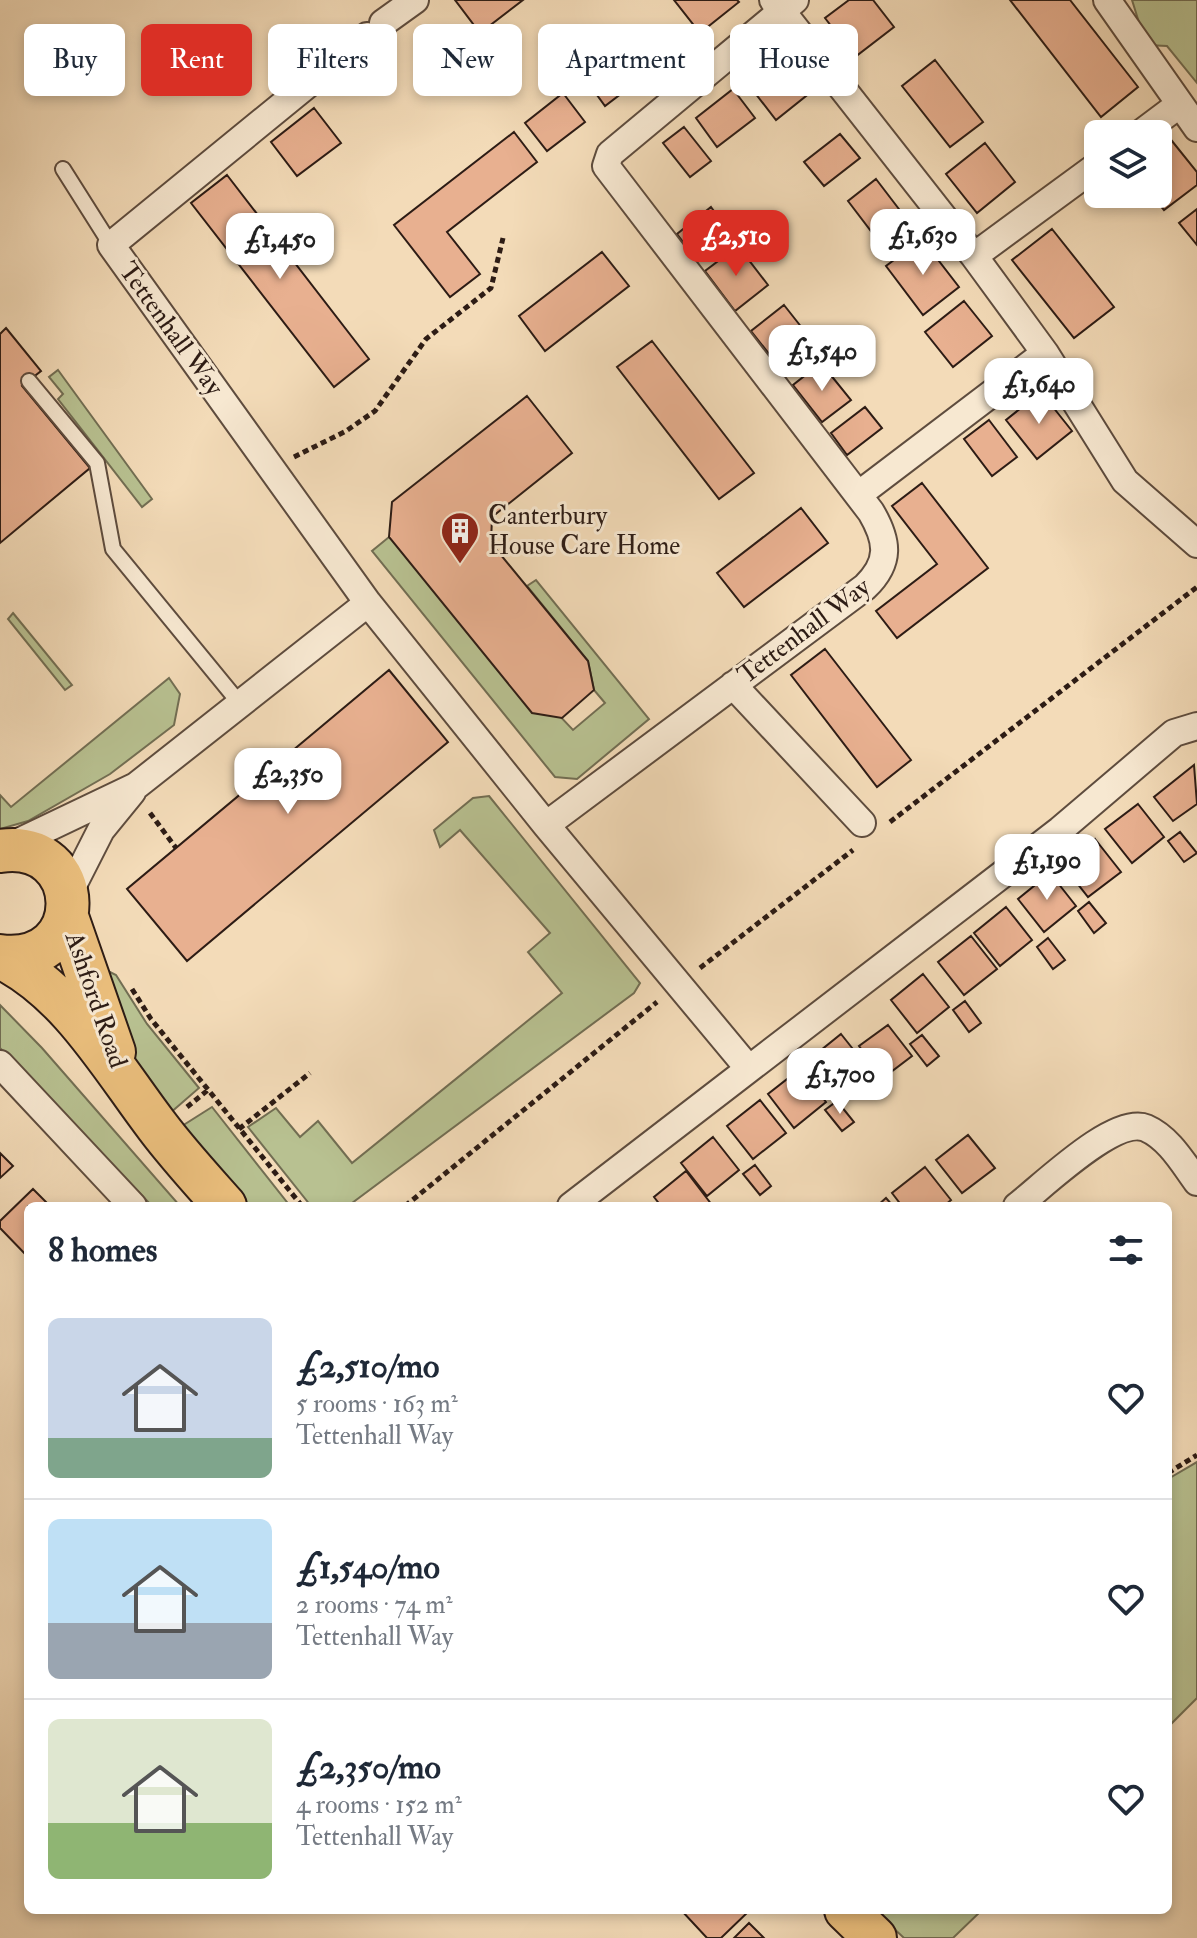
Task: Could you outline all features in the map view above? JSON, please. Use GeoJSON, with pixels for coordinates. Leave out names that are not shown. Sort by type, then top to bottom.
{"type":"FeatureCollection","features":[{"type":"Feature","properties":{"kind":"main road","name":"Ashford Road"},"geometry":{"type":"LineString","coordinates":[[1,850],[19,849],[37,854],[62,878],[67,906],[125,1084]]}},
{"type":"Feature","properties":{"kind":"main road"},"geometry":{"type":"LineString","coordinates":[[0,956],[34,954],[54,939],[67,906]]}},
{"type":"Feature","properties":{"kind":"main road","name":"Ashford Road"},"geometry":{"type":"LineString","coordinates":[[0,956],[30,971],[56,997],[222,1202]]}},
{"type":"Feature","properties":{"kind":"main road"},"geometry":{"type":"LineString","coordinates":[[850,1914],[875,1938]]}},
{"type":"Feature","properties":{"kind":"street","name":"Tettenhall Way"},"geometry":{"type":"LineString","coordinates":[[415,0],[111,245],[368,603],[546,825],[749,1069]]}},
{"type":"Feature","properties":{"kind":"street"},"geometry":{"type":"LineString","coordinates":[[1107,0],[1197,128]]}},
{"type":"Feature","properties":{"kind":"street","name":"Tettenhall Way"},"geometry":{"type":"LineString","coordinates":[[546,825],[877,575],[885,560],[883,532],[858,495],[606,166],[610,154],[783,4]]}},
{"type":"Feature","properties":{"kind":"street"},"geometry":{"type":"LineString","coordinates":[[783,4],[1045,353],[1125,481],[1197,544]]}},
{"type":"Feature","properties":{"kind":"street"},"geometry":{"type":"LineString","coordinates":[[1159,120],[1180,104]]}},
{"type":"Feature","properties":{"kind":"street"},"geometry":{"type":"LineString","coordinates":[[974,256],[1084,175]]}},
{"type":"Feature","properties":{"kind":"street"},"geometry":{"type":"LineString","coordinates":[[858,495],[1045,353]]}},
{"type":"Feature","properties":{"kind":"street"},"geometry":{"type":"LineString","coordinates":[[67,906],[101,830],[241,705],[368,603]]}},
{"type":"Feature","properties":{"kind":"street"},"geometry":{"type":"LineString","coordinates":[[733,685],[871,826]]}},
{"type":"Feature","properties":{"kind":"street"},"geometry":{"type":"LineString","coordinates":[[576,1202],[1060,830],[1174,733],[1197,726]]}},
{"type":"Feature","properties":{"kind":"street"},"geometry":{"type":"LineString","coordinates":[[1,850],[140,795]]}},
{"type":"Feature","properties":{"kind":"street"},"geometry":{"type":"LineString","coordinates":[[0,1064],[129,1202]]}},
{"type":"Feature","properties":{"kind":"street"},"geometry":{"type":"LineString","coordinates":[[1022,1202],[1101,1140],[1126,1126],[1137,1125],[1155,1133],[1197,1182]]}},
{"type":"Feature","properties":{"kind":"lane"},"geometry":{"type":"LineString","coordinates":[[63,169],[111,245]]}},
{"type":"Feature","properties":{"kind":"lane"},"geometry":{"type":"LineString","coordinates":[[29,381],[97,463],[113,549],[241,705]]}},
{"type":"Feature","properties":{"kind":"path"},"geometry":{"type":"LineString","coordinates":[[272,468],[346,431],[375,411],[426,339],[491,288],[503,238]]}},
{"type":"Feature","properties":{"kind":"path"},"geometry":{"type":"LineString","coordinates":[[871,826],[1197,587]]}},
{"type":"Feature","properties":{"kind":"path"},"geometry":{"type":"LineString","coordinates":[[140,795],[176,848]]}},
{"type":"Feature","properties":{"kind":"path"},"geometry":{"type":"LineString","coordinates":[[410,1202],[678,985],[855,849]]}},
{"type":"Feature","properties":{"kind":"path"},"geometry":{"type":"LineString","coordinates":[[124,978],[151,1019],[299,1202]]}},
{"type":"Feature","properties":{"kind":"path"},"geometry":{"type":"LineString","coordinates":[[239,1129],[310,1073]]}},
{"type":"Feature","properties":{"kind":"path"},"geometry":{"type":"LineString","coordinates":[[1172,1471],[1197,1455]]}},
{"type":"Feature","properties":{"kind":"green space"},"geometry":{"type":"Polygon","coordinates":[[[1132,0],[1197,0],[1197,83],[1167,46],[1146,45],[1132,0]]]}},
{"type":"Feature","properties":{"kind":"green space"},"geometry":{"type":"Polygon","coordinates":[[[58,370],[152,499],[142,507],[58,399],[63,394],[49,377],[58,370]]]}},
{"type":"Feature","properties":{"kind":"green space"},"geometry":{"type":"Polygon","coordinates":[[[389,537],[573,730],[605,703],[594,690],[588,661],[527,586],[536,580],[649,719],[577,779],[555,777],[372,551],[389,537]]]}},
{"type":"Feature","properties":{"kind":"green space"},"geometry":{"type":"Polygon","coordinates":[[[13,613],[72,685],[65,690],[8,619],[13,613]]]}},
{"type":"Feature","properties":{"kind":"green space"},"geometry":{"type":"Polygon","coordinates":[[[169,678],[180,694],[174,725],[110,774],[28,821],[0,829],[0,795],[11,807],[169,678]]]}},
{"type":"Feature","properties":{"kind":"green space"},"geometry":{"type":"Polygon","coordinates":[[[489,796],[640,983],[634,993],[353,1202],[308,1202],[248,1127],[276,1108],[300,1137],[318,1121],[352,1163],[562,993],[528,952],[550,933],[460,830],[440,847],[434,830],[473,798],[489,796]]]}},
{"type":"Feature","properties":{"kind":"green space"},"geometry":{"type":"Polygon","coordinates":[[[104,969],[116,975],[147,1024],[199,1088],[169,1114],[138,1072],[104,969]]]}},
{"type":"Feature","properties":{"kind":"green space"},"geometry":{"type":"Polygon","coordinates":[[[0,1005],[42,1048],[177,1202],[148,1202],[0,1048],[0,1005]]]}},
{"type":"Feature","properties":{"kind":"green space"},"geometry":{"type":"Polygon","coordinates":[[[212,1107],[287,1202],[230,1202],[171,1133],[212,1107]]]}},
{"type":"Feature","properties":{"kind":"green space"},"geometry":{"type":"Polygon","coordinates":[[[1197,1462],[1197,1698],[1172,1723],[1172,1477],[1197,1462]]]}},
{"type":"Feature","properties":{"kind":"green space"},"geometry":{"type":"Polygon","coordinates":[[[878,1914],[978,1914],[953,1938],[904,1938],[878,1914]]]}},
{"type":"Feature","properties":{"kind":"building"},"geometry":{"type":"Polygon","coordinates":[[[455,0],[523,0],[492,24],[473,24],[455,0]]]}},
{"type":"Feature","properties":{"kind":"building"},"geometry":{"type":"Polygon","coordinates":[[[674,0],[739,2],[711,24],[693,24],[674,0]]]}},
{"type":"Feature","properties":{"kind":"building"},"geometry":{"type":"Polygon","coordinates":[[[849,0],[873,0],[894,27],[858,55],[858,24],[830,24],[825,18],[849,0]]]}},
{"type":"Feature","properties":{"kind":"building"},"geometry":{"type":"Polygon","coordinates":[[[1010,0],[1070,0],[1138,87],[1101,117],[1010,0]]]}},
{"type":"Feature","properties":{"kind":"building"},"geometry":{"type":"Polygon","coordinates":[[[935,60],[983,122],[950,147],[902,86],[935,60]]]}},
{"type":"Feature","properties":{"kind":"building"},"geometry":{"type":"Polygon","coordinates":[[[730,91],[730,96],[738,96],[755,118],[717,147],[696,118],[730,91]]]}},
{"type":"Feature","properties":{"kind":"building"},"geometry":{"type":"Polygon","coordinates":[[[559,96],[565,96],[585,122],[547,151],[525,123],[559,96]]]}},
{"type":"Feature","properties":{"kind":"building"},"geometry":{"type":"Polygon","coordinates":[[[598,96],[618,96],[605,106],[598,96]]]}},
{"type":"Feature","properties":{"kind":"building"},"geometry":{"type":"Polygon","coordinates":[[[757,96],[806,96],[776,120],[757,96]]]}},
{"type":"Feature","properties":{"kind":"building"},"geometry":{"type":"Polygon","coordinates":[[[314,108],[341,143],[297,176],[271,142],[314,108]]]}},
{"type":"Feature","properties":{"kind":"building"},"geometry":{"type":"Polygon","coordinates":[[[684,127],[711,161],[690,177],[663,143],[684,127]]]}},
{"type":"Feature","properties":{"kind":"building"},"geometry":{"type":"Polygon","coordinates":[[[514,132],[537,162],[447,232],[480,274],[450,297],[394,225],[514,132]]]}},
{"type":"Feature","properties":{"kind":"building"},"geometry":{"type":"Polygon","coordinates":[[[840,134],[860,158],[824,186],[804,162],[840,134]]]}},
{"type":"Feature","properties":{"kind":"building"},"geometry":{"type":"Polygon","coordinates":[[[1172,141],[1197,172],[1197,185],[1172,204],[1172,141]]]}},
{"type":"Feature","properties":{"kind":"building"},"geometry":{"type":"Polygon","coordinates":[[[985,143],[1015,182],[977,213],[946,174],[985,143]]]}},
{"type":"Feature","properties":{"kind":"building"},"geometry":{"type":"Polygon","coordinates":[[[227,175],[369,359],[334,387],[191,203],[227,175]]]}},
{"type":"Feature","properties":{"kind":"building"},"geometry":{"type":"Polygon","coordinates":[[[876,179],[905,217],[877,239],[848,201],[876,179]]]}},
{"type":"Feature","properties":{"kind":"building"},"geometry":{"type":"Polygon","coordinates":[[[711,207],[727,229],[693,255],[677,234],[711,207]]]}},
{"type":"Feature","properties":{"kind":"building"},"geometry":{"type":"Polygon","coordinates":[[[1197,209],[1197,245],[1179,223],[1197,209]]]}},
{"type":"Feature","properties":{"kind":"building"},"geometry":{"type":"Polygon","coordinates":[[[1052,229],[1114,307],[1074,338],[1012,260],[1052,229]]]}},
{"type":"Feature","properties":{"kind":"building"},"geometry":{"type":"Polygon","coordinates":[[[922,239],[959,287],[923,315],[886,266],[922,239]]]}},
{"type":"Feature","properties":{"kind":"building"},"geometry":{"type":"Polygon","coordinates":[[[738,246],[768,285],[735,311],[705,271],[738,246]]]}},
{"type":"Feature","properties":{"kind":"building"},"geometry":{"type":"Polygon","coordinates":[[[602,252],[629,286],[545,351],[519,316],[602,252]]]}},
{"type":"Feature","properties":{"kind":"building"},"geometry":{"type":"Polygon","coordinates":[[[964,301],[992,336],[953,367],[925,332],[964,301]]]}},
{"type":"Feature","properties":{"kind":"building"},"geometry":{"type":"Polygon","coordinates":[[[784,305],[810,338],[777,364],[751,331],[784,305]]]}},
{"type":"Feature","properties":{"kind":"building"},"geometry":{"type":"Polygon","coordinates":[[[6,328],[41,371],[22,386],[90,468],[0,543],[0,334],[6,328]]]}},
{"type":"Feature","properties":{"kind":"building"},"geometry":{"type":"Polygon","coordinates":[[[652,341],[754,473],[719,499],[617,367],[652,341]]]}},
{"type":"Feature","properties":{"kind":"building"},"geometry":{"type":"Polygon","coordinates":[[[821,363],[851,400],[822,422],[793,385],[821,363]]]}},
{"type":"Feature","properties":{"kind":"building"},"geometry":{"type":"Polygon","coordinates":[[[1041,392],[1072,431],[1037,459],[1006,420],[1041,392]]]}},
{"type":"Feature","properties":{"kind":"building","name":"Canterbury House Care Home"},"geometry":{"type":"Polygon","coordinates":[[[527,396],[572,453],[492,517],[491,543],[588,661],[594,690],[562,718],[532,713],[389,537],[392,502],[527,396]]]}},
{"type":"Feature","properties":{"kind":"building"},"geometry":{"type":"Polygon","coordinates":[[[865,407],[882,428],[847,455],[831,433],[865,407]]]}},
{"type":"Feature","properties":{"kind":"building"},"geometry":{"type":"Polygon","coordinates":[[[989,420],[1017,457],[992,476],[964,439],[989,420]]]}},
{"type":"Feature","properties":{"kind":"building"},"geometry":{"type":"Polygon","coordinates":[[[922,483],[988,568],[897,638],[876,611],[937,564],[892,506],[922,483]]]}},
{"type":"Feature","properties":{"kind":"building"},"geometry":{"type":"Polygon","coordinates":[[[801,508],[828,543],[744,607],[717,573],[801,508]]]}},
{"type":"Feature","properties":{"kind":"building"},"geometry":{"type":"Polygon","coordinates":[[[825,649],[911,760],[877,787],[791,675],[825,649]]]}},
{"type":"Feature","properties":{"kind":"building"},"geometry":{"type":"Polygon","coordinates":[[[389,670],[448,742],[187,961],[127,889],[389,670]]]}},
{"type":"Feature","properties":{"kind":"building"},"geometry":{"type":"Polygon","coordinates":[[[1194,765],[1197,804],[1173,821],[1154,797],[1194,765]]]}},
{"type":"Feature","properties":{"kind":"building"},"geometry":{"type":"Polygon","coordinates":[[[1138,804],[1164,837],[1132,863],[1105,829],[1138,804]]]}},
{"type":"Feature","properties":{"kind":"building"},"geometry":{"type":"Polygon","coordinates":[[[1180,832],[1197,853],[1184,862],[1168,841],[1180,832]]]}},
{"type":"Feature","properties":{"kind":"building"},"geometry":{"type":"Polygon","coordinates":[[[1095,839],[1121,872],[1088,897],[1062,864],[1095,839]]]}},
{"type":"Feature","properties":{"kind":"building"},"geometry":{"type":"Polygon","coordinates":[[[1050,873],[1076,906],[1044,932],[1018,899],[1050,873]]]}},
{"type":"Feature","properties":{"kind":"building"},"geometry":{"type":"Polygon","coordinates":[[[1089,902],[1106,923],[1094,933],[1078,911],[1089,902]]]}},
{"type":"Feature","properties":{"kind":"building"},"geometry":{"type":"Polygon","coordinates":[[[1006,907],[1032,940],[1000,966],[974,933],[1006,907]]]}},
{"type":"Feature","properties":{"kind":"building"},"geometry":{"type":"Polygon","coordinates":[[[971,936],[997,969],[964,995],[938,962],[971,936]]]}},
{"type":"Feature","properties":{"kind":"building"},"geometry":{"type":"Polygon","coordinates":[[[1048,938],[1065,960],[1053,969],[1037,947],[1048,938]]]}},
{"type":"Feature","properties":{"kind":"building"},"geometry":{"type":"Polygon","coordinates":[[[923,974],[949,1007],[917,1033],[891,1000],[923,974]]]}},
{"type":"Feature","properties":{"kind":"building"},"geometry":{"type":"Polygon","coordinates":[[[965,1001],[981,1023],[969,1032],[953,1010],[965,1001]]]}},
{"type":"Feature","properties":{"kind":"building"},"geometry":{"type":"Polygon","coordinates":[[[888,1025],[912,1056],[883,1078],[859,1046],[888,1025]]]}},
{"type":"Feature","properties":{"kind":"building"},"geometry":{"type":"Polygon","coordinates":[[[841,1034],[868,1068],[836,1093],[810,1059],[841,1034]]]}},
{"type":"Feature","properties":{"kind":"building"},"geometry":{"type":"Polygon","coordinates":[[[922,1035],[939,1056],[927,1066],[910,1044],[922,1035]]]}},
{"type":"Feature","properties":{"kind":"building"},"geometry":{"type":"Polygon","coordinates":[[[800,1069],[826,1102],[794,1128],[768,1094],[800,1069]]]}},
{"type":"Feature","properties":{"kind":"building"},"geometry":{"type":"Polygon","coordinates":[[[760,1100],[786,1133],[753,1159],[727,1126],[760,1100]]]}},
{"type":"Feature","properties":{"kind":"building"},"geometry":{"type":"Polygon","coordinates":[[[837,1101],[854,1122],[842,1131],[825,1110],[837,1101]]]}},
{"type":"Feature","properties":{"kind":"building"},"geometry":{"type":"Polygon","coordinates":[[[968,1135],[995,1168],[962,1193],[936,1160],[968,1135]]]}},
{"type":"Feature","properties":{"kind":"building"},"geometry":{"type":"Polygon","coordinates":[[[713,1137],[739,1170],[707,1196],[681,1163],[713,1137]]]}},
{"type":"Feature","properties":{"kind":"building"},"geometry":{"type":"Polygon","coordinates":[[[0,1153],[13,1166],[0,1178],[0,1153]]]}},
{"type":"Feature","properties":{"kind":"building"},"geometry":{"type":"Polygon","coordinates":[[[755,1165],[771,1186],[760,1195],[743,1174],[755,1165]]]}},
{"type":"Feature","properties":{"kind":"building"},"geometry":{"type":"Polygon","coordinates":[[[925,1167],[951,1200],[899,1202],[892,1193],[925,1167]]]}},
{"type":"Feature","properties":{"kind":"building"},"geometry":{"type":"Polygon","coordinates":[[[686,1171],[710,1202],[658,1202],[654,1197],[686,1171]]]}},
{"type":"Feature","properties":{"kind":"building"},"geometry":{"type":"Polygon","coordinates":[[[33,1189],[46,1202],[24,1202],[24,1253],[0,1228],[0,1221],[33,1189]]]}},
{"type":"Feature","properties":{"kind":"building"},"geometry":{"type":"Polygon","coordinates":[[[685,1914],[746,1914],[721,1938],[707,1938],[685,1914]]]}},
{"type":"Feature","properties":{"kind":"building"},"geometry":{"type":"Polygon","coordinates":[[[749,1923],[764,1938],[734,1938],[749,1923]]]}},
{"type":"Feature","properties":{"kind":"place","name":"Canterbury House Care Home"},"geometry":{"type":"Point","coordinates":[460,565]}}]}
